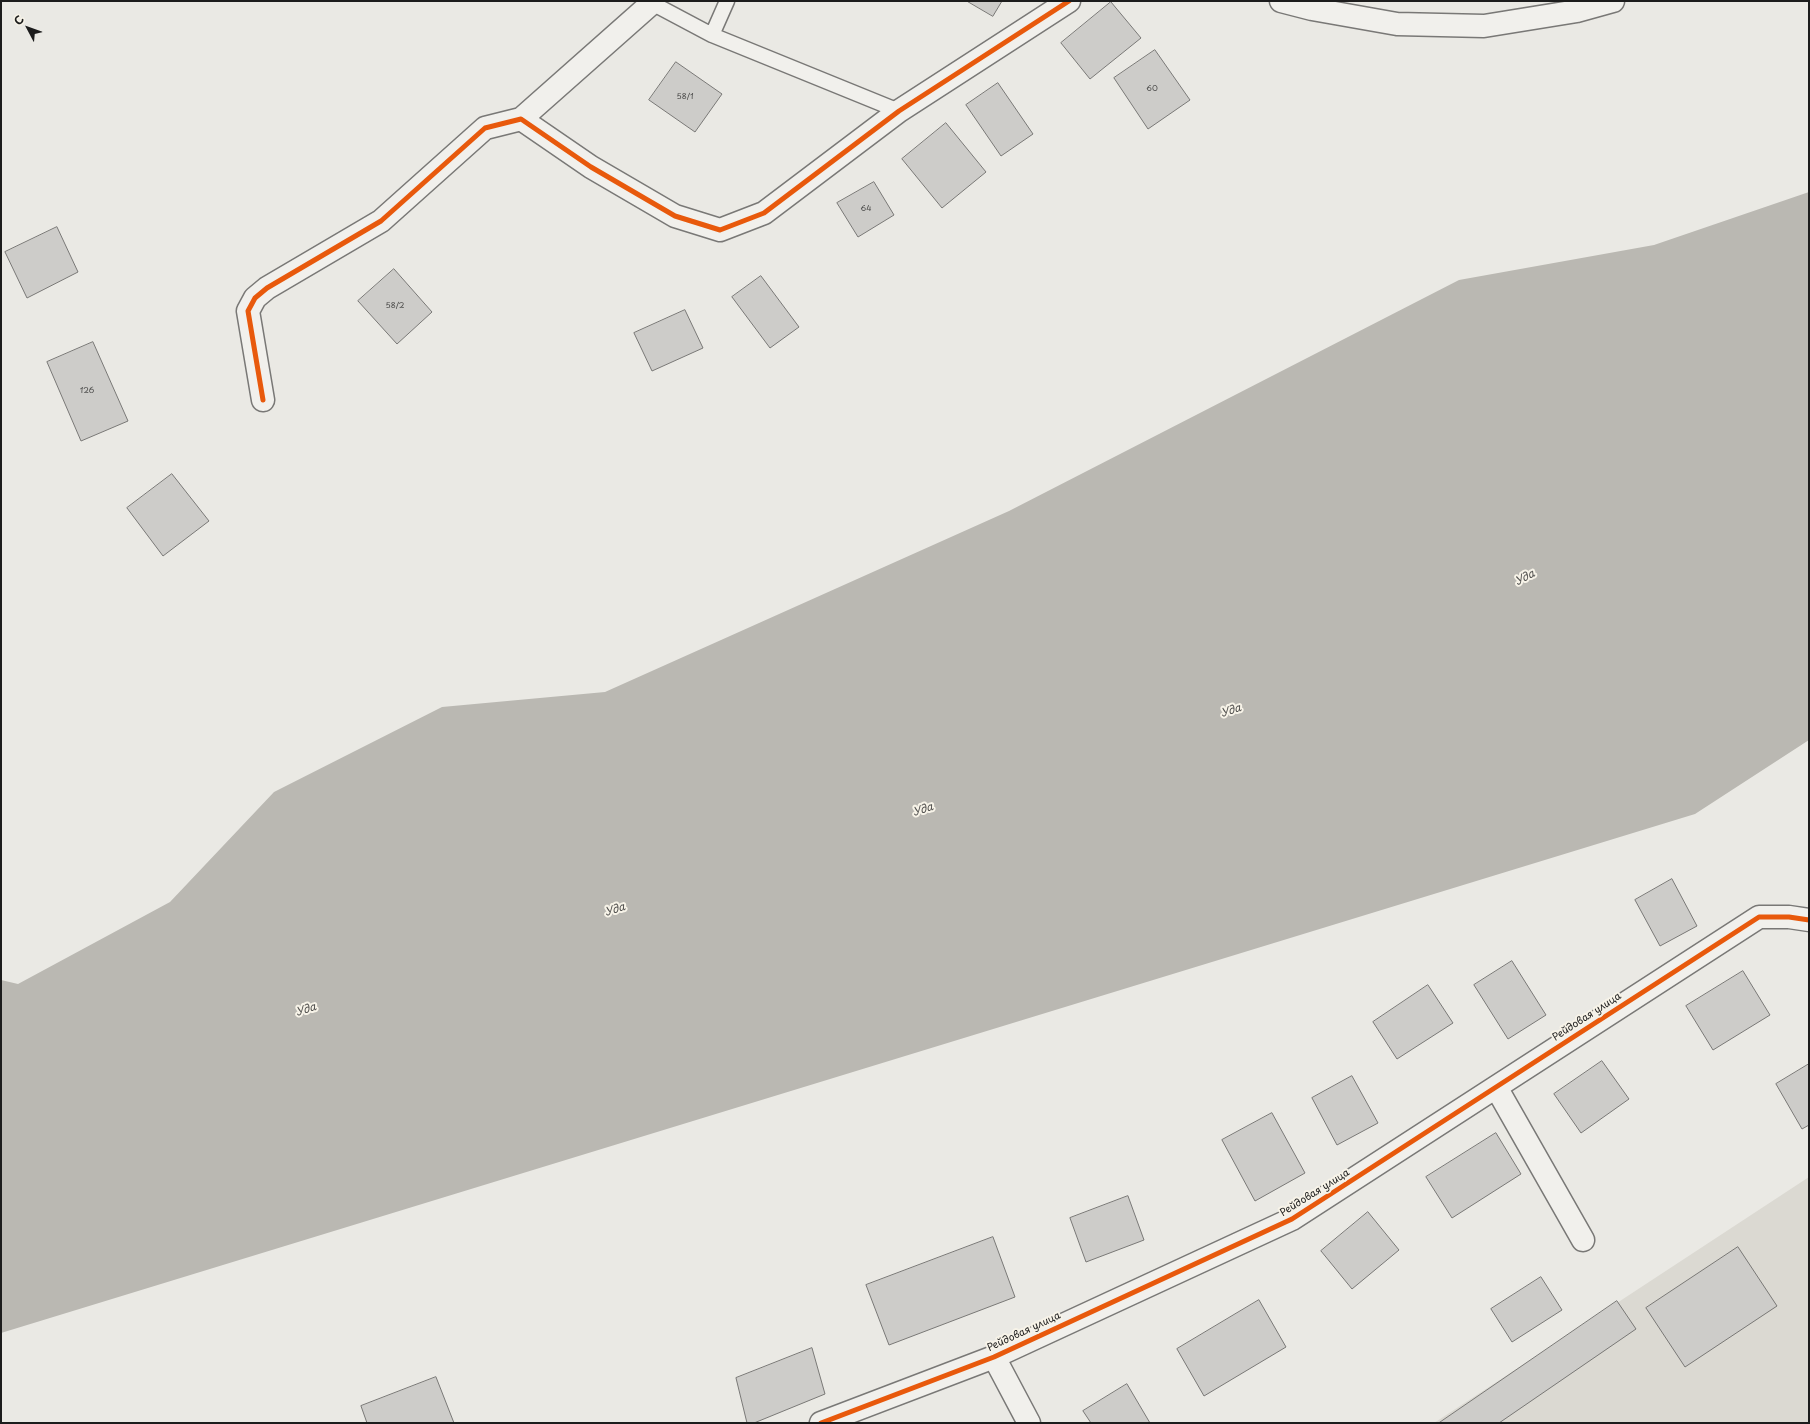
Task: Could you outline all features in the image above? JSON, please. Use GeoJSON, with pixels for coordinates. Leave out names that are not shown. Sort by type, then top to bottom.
{"type":"FeatureCollection","features":[{"type":"Feature","properties":{"kind":"street"},"geometry":{"type":"LineString","coordinates":[[521,119],[591,167],[674,216],[720,230],[764,213],[899,112],[1069,1]]}},
{"type":"Feature","properties":{"kind":"street"},"geometry":{"type":"LineString","coordinates":[[1281,1],[1312,9],[1397,24],[1484,26],[1577,12],[1613,1]]}},
{"type":"Feature","properties":{"kind":"street"},"geometry":{"type":"LineString","coordinates":[[263,400],[248,311],[256,298],[267,288],[381,221],[485,128],[521,119],[650,2]]}},
{"type":"Feature","properties":{"kind":"street","name":"Рейдовая улица"},"geometry":{"type":"LineString","coordinates":[[821,1423],[994,1357],[1292,1219],[1759,917],[1789,917],[1809,920]]}},
{"type":"Feature","properties":{"kind":"street"},"geometry":{"type":"LineString","coordinates":[[1496,1087],[1583,1240]]}},
{"type":"Feature","properties":{"kind":"street"},"geometry":{"type":"LineString","coordinates":[[994,1357],[1029,1423]]}},
{"type":"Feature","properties":{"kind":"lane"},"geometry":{"type":"LineString","coordinates":[[712,35],[727,1]]}},
{"type":"Feature","properties":{"kind":"lane"},"geometry":{"type":"LineString","coordinates":[[650,2],[712,35],[899,112]]}},
{"type":"Feature","properties":{"kind":"shaded area"},"geometry":{"type":"Polygon","coordinates":[[[1809,1177],[1809,1423],[1434,1423],[1809,1177]]]}},
{"type":"Feature","properties":{"kind":"water","name":"Уда"},"geometry":{"type":"Polygon","coordinates":[[[1809,192],[1809,740],[1695,814],[1,1333],[1,980],[18,984],[170,902],[274,792],[442,707],[605,692],[1009,511],[1459,280],[1654,245],[1809,192]]]}},
{"type":"Feature","properties":{"kind":"building"},"geometry":{"type":"Polygon","coordinates":[[[967,1],[1002,1],[993,16],[967,1]]]}},
{"type":"Feature","properties":{"kind":"building"},"geometry":{"type":"Polygon","coordinates":[[[1111,2],[1141,38],[1090,79],[1061,43],[1111,2]]]}},
{"type":"Feature","properties":{"kind":"building"},"geometry":{"type":"Polygon","coordinates":[[[1155,50],[1190,100],[1148,129],[1114,78],[1155,50]]]}},
{"type":"Feature","properties":{"kind":"building"},"geometry":{"type":"Polygon","coordinates":[[[676,62],[722,94],[695,132],[649,100],[676,62]]]}},
{"type":"Feature","properties":{"kind":"building"},"geometry":{"type":"Polygon","coordinates":[[[998,83],[1033,134],[1001,156],[966,105],[998,83]]]}},
{"type":"Feature","properties":{"kind":"building"},"geometry":{"type":"Polygon","coordinates":[[[946,123],[986,172],[942,208],[902,159],[946,123]]]}},
{"type":"Feature","properties":{"kind":"building"},"geometry":{"type":"Polygon","coordinates":[[[874,182],[894,215],[858,237],[837,203],[874,182]]]}},
{"type":"Feature","properties":{"kind":"building"},"geometry":{"type":"Polygon","coordinates":[[[57,227],[78,272],[27,298],[5,252],[57,227]]]}},
{"type":"Feature","properties":{"kind":"building"},"geometry":{"type":"Polygon","coordinates":[[[394,269],[432,312],[397,344],[358,301],[394,269]]]}},
{"type":"Feature","properties":{"kind":"building"},"geometry":{"type":"Polygon","coordinates":[[[761,276],[799,327],[770,348],[732,297],[761,276]]]}},
{"type":"Feature","properties":{"kind":"building"},"geometry":{"type":"Polygon","coordinates":[[[685,310],[703,348],[652,371],[634,333],[685,310]]]}},
{"type":"Feature","properties":{"kind":"building"},"geometry":{"type":"Polygon","coordinates":[[[93,342],[128,421],[81,441],[47,362],[93,342]]]}},
{"type":"Feature","properties":{"kind":"building"},"geometry":{"type":"Polygon","coordinates":[[[172,474],[209,521],[163,556],[127,508],[172,474]]]}},
{"type":"Feature","properties":{"kind":"building"},"geometry":{"type":"Polygon","coordinates":[[[1672,879],[1697,926],[1660,946],[1635,900],[1672,879]]]}},
{"type":"Feature","properties":{"kind":"building"},"geometry":{"type":"Polygon","coordinates":[[[1512,961],[1546,1015],[1508,1039],[1474,985],[1512,961]]]}},
{"type":"Feature","properties":{"kind":"building"},"geometry":{"type":"Polygon","coordinates":[[[1743,971],[1770,1015],[1713,1050],[1686,1006],[1743,971]]]}},
{"type":"Feature","properties":{"kind":"building"},"geometry":{"type":"Polygon","coordinates":[[[1428,985],[1453,1023],[1397,1059],[1373,1022],[1428,985]]]}},
{"type":"Feature","properties":{"kind":"building"},"geometry":{"type":"Polygon","coordinates":[[[1602,1061],[1629,1099],[1581,1133],[1554,1094],[1602,1061]]]}},
{"type":"Feature","properties":{"kind":"building"},"geometry":{"type":"Polygon","coordinates":[[[1809,1064],[1809,1125],[1802,1129],[1776,1084],[1809,1064]]]}},
{"type":"Feature","properties":{"kind":"building"},"geometry":{"type":"Polygon","coordinates":[[[1352,1076],[1378,1123],[1337,1145],[1312,1098],[1352,1076]]]}},
{"type":"Feature","properties":{"kind":"building"},"geometry":{"type":"Polygon","coordinates":[[[1272,1113],[1305,1173],[1255,1201],[1222,1140],[1272,1113]]]}},
{"type":"Feature","properties":{"kind":"building"},"geometry":{"type":"Polygon","coordinates":[[[1496,1133],[1521,1174],[1452,1218],[1426,1177],[1496,1133]]]}},
{"type":"Feature","properties":{"kind":"building"},"geometry":{"type":"Polygon","coordinates":[[[1128,1196],[1144,1240],[1086,1262],[1070,1218],[1128,1196]]]}},
{"type":"Feature","properties":{"kind":"building"},"geometry":{"type":"Polygon","coordinates":[[[1368,1212],[1399,1250],[1352,1289],[1321,1251],[1368,1212]]]}},
{"type":"Feature","properties":{"kind":"building"},"geometry":{"type":"Polygon","coordinates":[[[993,1237],[1015,1297],[889,1345],[866,1285],[993,1237]]]}},
{"type":"Feature","properties":{"kind":"building"},"geometry":{"type":"Polygon","coordinates":[[[1738,1247],[1777,1306],[1685,1367],[1646,1308],[1738,1247]]]}},
{"type":"Feature","properties":{"kind":"building"},"geometry":{"type":"Polygon","coordinates":[[[1541,1277],[1562,1310],[1512,1342],[1491,1309],[1541,1277]]]}},
{"type":"Feature","properties":{"kind":"building"},"geometry":{"type":"Polygon","coordinates":[[[1259,1300],[1286,1347],[1204,1396],[1177,1349],[1259,1300]]]}},
{"type":"Feature","properties":{"kind":"building"},"geometry":{"type":"Polygon","coordinates":[[[1617,1301],[1636,1329],[1499,1423],[1439,1423],[1617,1301]]]}},
{"type":"Feature","properties":{"kind":"building"},"geometry":{"type":"Polygon","coordinates":[[[812,1348],[825,1394],[754,1423],[747,1423],[736,1378],[812,1348]]]}},
{"type":"Feature","properties":{"kind":"building"},"geometry":{"type":"Polygon","coordinates":[[[436,1377],[454,1423],[367,1423],[361,1406],[436,1377]]]}},
{"type":"Feature","properties":{"kind":"building"},"geometry":{"type":"Polygon","coordinates":[[[1127,1384],[1150,1423],[1091,1423],[1083,1411],[1127,1384]]]}},
{"type":"Feature","properties":{"kind":"cycle path"},"geometry":{"type":"LineString","coordinates":[[263,400],[248,311],[255,298],[267,288],[381,221],[485,128],[521,119],[591,167],[675,216],[720,230],[764,213],[899,111],[1069,1]]}},
{"type":"Feature","properties":{"kind":"cycle path"},"geometry":{"type":"LineString","coordinates":[[821,1423],[994,1357],[1292,1219],[1759,917],[1789,917],[1809,920]]}}]}
